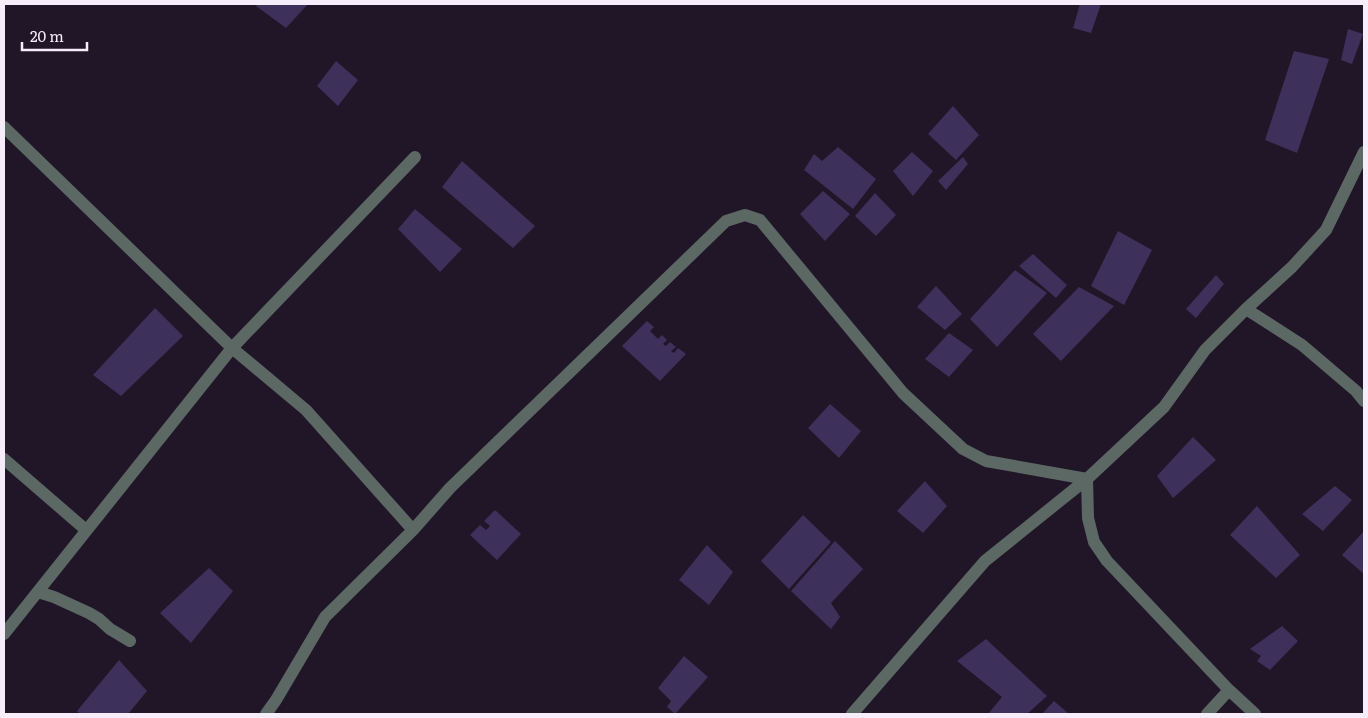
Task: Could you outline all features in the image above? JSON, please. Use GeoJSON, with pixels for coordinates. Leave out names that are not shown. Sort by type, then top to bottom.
{"type":"FeatureCollection","features":[{"type":"Feature","properties":{"kind":"street"},"geometry":{"type":"LineString","coordinates":[[4,127],[232,348],[306,410],[413,530]]}},
{"type":"Feature","properties":{"kind":"street"},"geometry":{"type":"LineString","coordinates":[[852,714],[985,561],[1087,479],[1164,407],[1205,350],[1246,308],[1292,267],[1326,230],[1364,152]]}},
{"type":"Feature","properties":{"kind":"street"},"geometry":{"type":"LineString","coordinates":[[4,634],[232,348],[415,157]]}},
{"type":"Feature","properties":{"kind":"street"},"geometry":{"type":"LineString","coordinates":[[266,714],[325,617],[413,530],[450,488],[726,221],[745,215],[760,220],[903,393],[963,449],[986,461],[1087,479]]}},
{"type":"Feature","properties":{"kind":"street"},"geometry":{"type":"LineString","coordinates":[[1246,308],[1302,345],[1356,391],[1364,401]]}},
{"type":"Feature","properties":{"kind":"street"},"geometry":{"type":"LineString","coordinates":[[4,458],[86,530]]}},
{"type":"Feature","properties":{"kind":"street"},"geometry":{"type":"LineString","coordinates":[[1087,479],[1088,518],[1094,542],[1106,561],[1229,690],[1255,714]]}},
{"type":"Feature","properties":{"kind":"street"},"geometry":{"type":"LineString","coordinates":[[38,592],[54,597],[88,613],[130,640]]}},
{"type":"Feature","properties":{"kind":"street"},"geometry":{"type":"LineString","coordinates":[[1207,714],[1229,690]]}},
{"type":"Feature","properties":{"kind":"building"},"geometry":{"type":"Polygon","coordinates":[[[258,4],[308,4],[286,28],[256,6],[258,4]]]}},
{"type":"Feature","properties":{"kind":"building"},"geometry":{"type":"Polygon","coordinates":[[[1080,4],[1101,4],[1091,33],[1073,28],[1080,4]]]}},
{"type":"Feature","properties":{"kind":"building"},"geometry":{"type":"Polygon","coordinates":[[[1348,29],[1363,34],[1352,64],[1341,60],[1348,29]]]}},
{"type":"Feature","properties":{"kind":"building"},"geometry":{"type":"Polygon","coordinates":[[[1294,51],[1329,59],[1297,153],[1265,140],[1294,51]]]}},
{"type":"Feature","properties":{"kind":"building"},"geometry":{"type":"Polygon","coordinates":[[[336,61],[358,80],[338,106],[317,86],[336,61]]]}},
{"type":"Feature","properties":{"kind":"building"},"geometry":{"type":"Polygon","coordinates":[[[953,106],[979,135],[956,160],[928,134],[953,106]]]}},
{"type":"Feature","properties":{"kind":"building"},"geometry":{"type":"Polygon","coordinates":[[[838,147],[876,179],[853,209],[804,170],[814,154],[822,161],[838,147]]]}},
{"type":"Feature","properties":{"kind":"building"},"geometry":{"type":"Polygon","coordinates":[[[912,152],[933,171],[913,196],[893,171],[912,152]]]}},
{"type":"Feature","properties":{"kind":"building"},"geometry":{"type":"Polygon","coordinates":[[[963,157],[968,164],[946,190],[938,181],[963,157]]]}},
{"type":"Feature","properties":{"kind":"building"},"geometry":{"type":"Polygon","coordinates":[[[462,161],[535,226],[513,248],[442,187],[462,161]]]}},
{"type":"Feature","properties":{"kind":"building"},"geometry":{"type":"Polygon","coordinates":[[[823,191],[850,214],[825,241],[800,214],[823,191]]]}},
{"type":"Feature","properties":{"kind":"building"},"geometry":{"type":"Polygon","coordinates":[[[875,193],[896,215],[876,236],[855,216],[875,193]]]}},
{"type":"Feature","properties":{"kind":"building"},"geometry":{"type":"Polygon","coordinates":[[[415,209],[462,249],[440,272],[398,229],[415,209]]]}},
{"type":"Feature","properties":{"kind":"building"},"geometry":{"type":"Polygon","coordinates":[[[1118,231],[1152,250],[1124,305],[1091,286],[1118,231]]]}},
{"type":"Feature","properties":{"kind":"building"},"geometry":{"type":"Polygon","coordinates":[[[1033,254],[1067,285],[1056,298],[1019,266],[1033,254]]]}},
{"type":"Feature","properties":{"kind":"building"},"geometry":{"type":"Polygon","coordinates":[[[1015,270],[1047,293],[997,347],[970,319],[1015,270]]]}},
{"type":"Feature","properties":{"kind":"building"},"geometry":{"type":"Polygon","coordinates":[[[1216,275],[1224,284],[1196,318],[1186,309],[1216,275]]]}},
{"type":"Feature","properties":{"kind":"building"},"geometry":{"type":"Polygon","coordinates":[[[936,286],[962,314],[945,330],[917,307],[936,286]]]}},
{"type":"Feature","properties":{"kind":"building"},"geometry":{"type":"Polygon","coordinates":[[[1079,287],[1114,306],[1061,361],[1033,334],[1079,287]]]}},
{"type":"Feature","properties":{"kind":"building"},"geometry":{"type":"Polygon","coordinates":[[[155,308],[183,336],[121,396],[93,375],[155,308]]]}},
{"type":"Feature","properties":{"kind":"building"},"geometry":{"type":"Polygon","coordinates":[[[647,321],[654,327],[650,331],[658,339],[662,335],[667,340],[663,344],[666,346],[670,342],[676,347],[671,351],[674,353],[678,348],[686,354],[660,381],[622,346],[647,321]]]}},
{"type":"Feature","properties":{"kind":"building"},"geometry":{"type":"Polygon","coordinates":[[[949,333],[973,350],[949,377],[925,359],[949,333]]]}},
{"type":"Feature","properties":{"kind":"building"},"geometry":{"type":"Polygon","coordinates":[[[830,404],[861,431],[839,458],[808,428],[830,404]]]}},
{"type":"Feature","properties":{"kind":"building"},"geometry":{"type":"Polygon","coordinates":[[[1193,437],[1216,460],[1173,498],[1157,476],[1193,437]]]}},
{"type":"Feature","properties":{"kind":"building"},"geometry":{"type":"Polygon","coordinates":[[[925,481],[947,506],[923,533],[897,511],[925,481]]]}},
{"type":"Feature","properties":{"kind":"building"},"geometry":{"type":"Polygon","coordinates":[[[1335,486],[1352,500],[1323,531],[1302,514],[1335,486]]]}},
{"type":"Feature","properties":{"kind":"building"},"geometry":{"type":"Polygon","coordinates":[[[1257,506],[1300,555],[1276,578],[1230,535],[1257,506]]]}},
{"type":"Feature","properties":{"kind":"building"},"geometry":{"type":"Polygon","coordinates":[[[495,510],[521,534],[497,560],[470,535],[480,525],[486,530],[490,526],[484,521],[495,510]]]}},
{"type":"Feature","properties":{"kind":"building"},"geometry":{"type":"Polygon","coordinates":[[[803,515],[831,542],[789,589],[761,561],[803,515]]]}},
{"type":"Feature","properties":{"kind":"building"},"geometry":{"type":"Polygon","coordinates":[[[1364,531],[1364,574],[1342,555],[1364,531]]]}},
{"type":"Feature","properties":{"kind":"building"},"geometry":{"type":"Polygon","coordinates":[[[835,541],[863,569],[831,603],[840,617],[831,629],[791,591],[835,541]]]}},
{"type":"Feature","properties":{"kind":"building"},"geometry":{"type":"Polygon","coordinates":[[[707,545],[733,572],[709,605],[679,580],[707,545]]]}},
{"type":"Feature","properties":{"kind":"building"},"geometry":{"type":"Polygon","coordinates":[[[209,568],[233,591],[191,643],[160,613],[209,568]]]}},
{"type":"Feature","properties":{"kind":"building"},"geometry":{"type":"Polygon","coordinates":[[[1282,626],[1298,641],[1270,670],[1257,661],[1261,656],[1250,649],[1282,626]]]}},
{"type":"Feature","properties":{"kind":"building"},"geometry":{"type":"Polygon","coordinates":[[[986,639],[1047,696],[1027,714],[988,714],[1002,697],[957,661],[986,639]]]}},
{"type":"Feature","properties":{"kind":"building"},"geometry":{"type":"Polygon","coordinates":[[[684,656],[708,677],[675,714],[667,707],[671,701],[658,688],[684,656]]]}},
{"type":"Feature","properties":{"kind":"building"},"geometry":{"type":"Polygon","coordinates":[[[119,660],[147,691],[128,714],[80,714],[77,711],[119,660]]]}},
{"type":"Feature","properties":{"kind":"building"},"geometry":{"type":"Polygon","coordinates":[[[1054,701],[1069,714],[1042,714],[1054,701]]]}}]}
